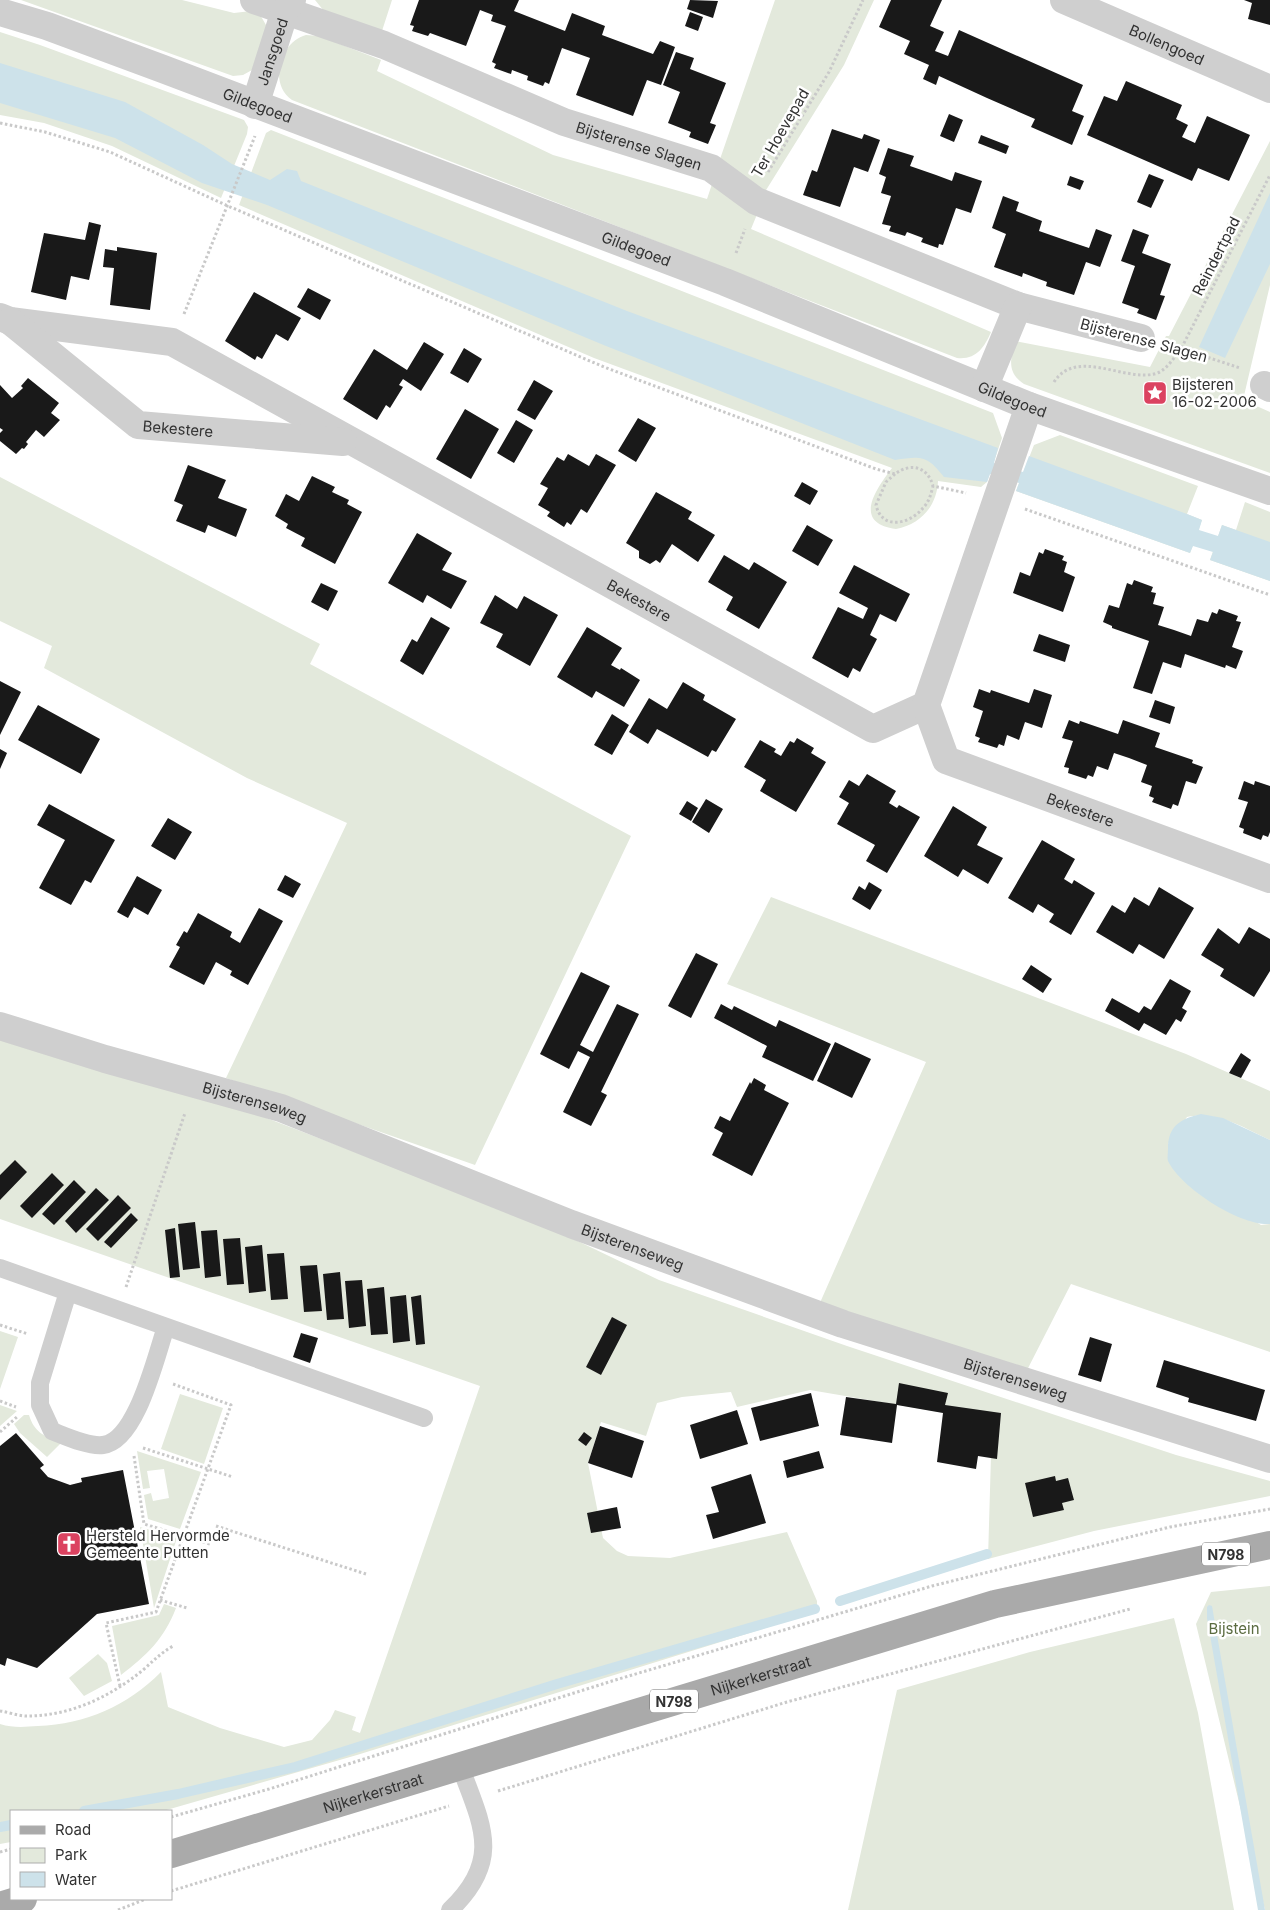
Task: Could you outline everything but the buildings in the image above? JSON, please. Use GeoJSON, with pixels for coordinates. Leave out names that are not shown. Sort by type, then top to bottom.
{"type":"FeatureCollection","features":[{"type":"Feature","properties":{"kind":"main road","name":"Nijkerkerstraat"},"geometry":{"type":"LineString","coordinates":[[172,1854],[995,1604],[1270,1545]]}},
{"type":"Feature","properties":{"kind":"main road"},"geometry":{"type":"LineString","coordinates":[[0,1906],[20,1900]]}},
{"type":"Feature","properties":{"kind":"street","name":"Bijsterense Slagen"},"geometry":{"type":"LineString","coordinates":[[254,0],[289,5],[564,122],[711,168],[756,201],[1018,306],[1141,338]]}},
{"type":"Feature","properties":{"kind":"street","name":"Bollengoed"},"geometry":{"type":"LineString","coordinates":[[1064,0],[1270,89]]}},
{"type":"Feature","properties":{"kind":"street","name":"Jansgoed"},"geometry":{"type":"LineString","coordinates":[[255,105],[289,5]]}},
{"type":"Feature","properties":{"kind":"street","name":"Gildegoed"},"geometry":{"type":"LineString","coordinates":[[0,12],[47,26],[725,282],[1034,408],[1270,491]]}},
{"type":"Feature","properties":{"kind":"street"},"geometry":{"type":"LineString","coordinates":[[984,388],[1018,306]]}},
{"type":"Feature","properties":{"kind":"street","name":"Bekestere"},"geometry":{"type":"LineString","coordinates":[[5,319],[172,342],[873,730],[926,705],[946,760],[1270,879]]}},
{"type":"Feature","properties":{"kind":"street","name":"Bekestere"},"geometry":{"type":"LineString","coordinates":[[5,319],[138,425],[354,442]]}},
{"type":"Feature","properties":{"kind":"street"},"geometry":{"type":"LineString","coordinates":[[926,705],[999,495],[1011,455],[1034,408]]}},
{"type":"Feature","properties":{"kind":"street","name":"Bijsterenseweg"},"geometry":{"type":"LineString","coordinates":[[0,1026],[105,1059],[281,1108],[571,1224],[843,1324],[1270,1459]]}},
{"type":"Feature","properties":{"kind":"lane"},"geometry":{"type":"LineString","coordinates":[[0,1268],[424,1418]]}},
{"type":"Feature","properties":{"kind":"lane"},"geometry":{"type":"LineString","coordinates":[[68,1292],[40,1382],[40,1405],[52,1431],[74,1440],[104,1445],[126,1440],[166,1327]]}},
{"type":"Feature","properties":{"kind":"lane"},"geometry":{"type":"LineString","coordinates":[[450,1910],[471,1888],[478,1876],[484,1854],[483,1826],[460,1766]]}},
{"type":"Feature","properties":{"kind":"path","name":"Ter Hoevepad"},"geometry":{"type":"LineString","coordinates":[[725,282],[769,169],[829,72],[863,0]]}},
{"type":"Feature","properties":{"kind":"path"},"geometry":{"type":"LineString","coordinates":[[0,123],[45,132],[110,152],[228,206],[604,367],[876,469],[895,474]]}},
{"type":"Feature","properties":{"kind":"path"},"geometry":{"type":"LineString","coordinates":[[172,342],[253,142]]}},
{"type":"Feature","properties":{"kind":"path","name":"Reindertpad"},"geometry":{"type":"LineString","coordinates":[[1034,408],[1057,378],[1067,370],[1079,367],[1155,374],[1166,367],[1182,347],[1270,175]]}},
{"type":"Feature","properties":{"kind":"path","name":"Bijsterense Slagen"},"geometry":{"type":"LineString","coordinates":[[1141,338],[1182,347],[1254,373],[1267,386]]}},
{"type":"Feature","properties":{"kind":"path"},"geometry":{"type":"LineString","coordinates":[[908,467],[921,469],[927,473],[933,486],[924,508],[915,516],[904,521],[892,523],[881,517],[876,505],[886,482],[895,474],[908,467]]}},
{"type":"Feature","properties":{"kind":"path"},"geometry":{"type":"LineString","coordinates":[[933,486],[999,495],[1270,595]]}},
{"type":"Feature","properties":{"kind":"path"},"geometry":{"type":"LineString","coordinates":[[118,1310],[195,1084]]}},
{"type":"Feature","properties":{"kind":"path"},"geometry":{"type":"LineString","coordinates":[[120,1686],[106,1623],[156,1612],[231,1405],[149,1376]]}},
{"type":"Feature","properties":{"kind":"path"},"geometry":{"type":"LineString","coordinates":[[0,1432],[25,1410]]}},
{"type":"Feature","properties":{"kind":"path"},"geometry":{"type":"LineString","coordinates":[[126,1440],[233,1477]]}},
{"type":"Feature","properties":{"kind":"path"},"geometry":{"type":"LineString","coordinates":[[126,1440],[144,1524],[210,1544]]}},
{"type":"Feature","properties":{"kind":"path"},"geometry":{"type":"LineString","coordinates":[[216,1526],[366,1574]]}},
{"type":"Feature","properties":{"kind":"path"},"geometry":{"type":"LineString","coordinates":[[160,1600],[187,1608]]}},
{"type":"Feature","properties":{"kind":"path"},"geometry":{"type":"LineString","coordinates":[[172,1891],[787,1702],[1139,1606]]}},
{"type":"Feature","properties":{"kind":"path"},"geometry":{"type":"LineString","coordinates":[[0,1710],[25,1716],[61,1713],[101,1699],[143,1670],[157,1655],[173,1646]]}},
{"type":"Feature","properties":{"kind":"path"},"geometry":{"type":"LineString","coordinates":[[118,1910],[143,1900]]}},
{"type":"Feature","properties":{"kind":"green space"},"geometry":{"type":"Polygon","coordinates":[[[21,0],[182,0],[234,13],[251,11],[259,13],[266,25],[266,40],[252,70],[243,75],[233,76],[21,0]]]}},
{"type":"Feature","properties":{"kind":"green space"},"geometry":{"type":"Polygon","coordinates":[[[315,0],[392,0],[381,34],[324,11],[315,0]]]}},
{"type":"Feature","properties":{"kind":"green space"},"geometry":{"type":"Polygon","coordinates":[[[775,0],[874,0],[844,65],[763,195],[719,162],[775,0]]]}},
{"type":"Feature","properties":{"kind":"green space"},"geometry":{"type":"Polygon","coordinates":[[[0,32],[244,120],[248,127],[247,134],[221,198],[112,146],[44,123],[0,115],[0,32]]]}},
{"type":"Feature","properties":{"kind":"green space"},"geometry":{"type":"Polygon","coordinates":[[[306,35],[319,36],[381,60],[377,71],[553,155],[707,199],[713,181],[758,212],[751,229],[991,332],[979,352],[969,357],[957,358],[292,100],[280,84],[280,64],[289,46],[297,39],[306,35]]]}},
{"type":"Feature","properties":{"kind":"green space"},"geometry":{"type":"Polygon","coordinates":[[[271,130],[993,413],[1002,438],[987,482],[981,487],[938,481],[935,498],[931,506],[920,518],[905,527],[896,529],[882,525],[874,520],[871,512],[872,504],[880,485],[892,468],[594,358],[239,205],[266,133],[271,130]]]}},
{"type":"Feature","properties":{"kind":"green space"},"geometry":{"type":"Polygon","coordinates":[[[1270,141],[1270,285],[1243,400],[1270,412],[1270,473],[1024,384],[1019,380],[1011,365],[1015,341],[1150,367],[1166,336],[1169,336],[1270,141]]]}},
{"type":"Feature","properties":{"kind":"green space"},"geometry":{"type":"Polygon","coordinates":[[[1060,435],[1198,486],[1187,514],[1202,520],[1190,553],[1016,491],[1034,445],[1060,435]]]}},
{"type":"Feature","properties":{"kind":"green space"},"geometry":{"type":"Polygon","coordinates":[[[0,477],[320,644],[310,664],[631,836],[475,1165],[226,1078],[347,823],[247,778],[44,668],[52,646],[0,621],[0,477]]]}},
{"type":"Feature","properties":{"kind":"green space"},"geometry":{"type":"Polygon","coordinates":[[[1245,502],[1270,512],[1270,581],[1210,560],[1222,525],[1236,530],[1245,502]]]}},
{"type":"Feature","properties":{"kind":"green space"},"geometry":{"type":"Polygon","coordinates":[[[771,897],[1186,1054],[1270,1091],[1270,1140],[1220,1118],[1198,1115],[1187,1117],[1168,1144],[1168,1160],[1179,1174],[1261,1225],[1270,1224],[1270,1352],[1071,1284],[1024,1376],[819,1305],[926,1062],[727,984],[771,897]]]}},
{"type":"Feature","properties":{"kind":"green space"},"geometry":{"type":"Polygon","coordinates":[[[0,1037],[206,1095],[538,1222],[659,1280],[847,1346],[1176,1455],[1270,1481],[1270,1496],[1094,1531],[988,1559],[992,1421],[810,1390],[737,1407],[731,1392],[682,1397],[657,1403],[646,1436],[601,1422],[588,1463],[603,1538],[617,1551],[628,1556],[670,1558],[787,1532],[817,1601],[817,1612],[357,1755],[166,1810],[10,1810],[10,1842],[0,1844],[0,1724],[14,1727],[38,1726],[73,1722],[89,1717],[120,1704],[161,1672],[168,1707],[220,1728],[284,1747],[312,1740],[330,1720],[335,1710],[356,1717],[352,1730],[360,1733],[480,1386],[0,1219],[0,1037]]]}},
{"type":"Feature","properties":{"kind":"green space"},"geometry":{"type":"Polygon","coordinates":[[[0,1331],[18,1337],[0,1389],[0,1331]]]}},
{"type":"Feature","properties":{"kind":"green space"},"geometry":{"type":"Polygon","coordinates":[[[180,1394],[223,1408],[204,1464],[161,1449],[180,1394]]]}},
{"type":"Feature","properties":{"kind":"green space"},"geometry":{"type":"Polygon","coordinates":[[[0,1405],[17,1411],[0,1426],[0,1405]]]}},
{"type":"Feature","properties":{"kind":"green space"},"geometry":{"type":"Polygon","coordinates":[[[24,1415],[29,1415],[37,1430],[61,1443],[47,1457],[20,1433],[14,1424],[24,1415]]]}},
{"type":"Feature","properties":{"kind":"green space"},"geometry":{"type":"Polygon","coordinates":[[[137,1451],[201,1472],[180,1529],[148,1519],[144,1495],[151,1493],[153,1501],[169,1498],[164,1469],[147,1471],[150,1488],[143,1489],[137,1451]]]}},
{"type":"Feature","properties":{"kind":"green space"},"geometry":{"type":"Polygon","coordinates":[[[140,1527],[177,1538],[154,1608],[140,1527]]]}},
{"type":"Feature","properties":{"kind":"green space","name":"Bijstein"},"geometry":{"type":"Polygon","coordinates":[[[1270,1586],[1270,1910],[1265,1910],[1196,1624],[1211,1592],[1270,1586]]]}},
{"type":"Feature","properties":{"kind":"green space"},"geometry":{"type":"Polygon","coordinates":[[[164,1604],[176,1608],[166,1629],[154,1646],[121,1675],[112,1626],[159,1615],[164,1604]]]}},
{"type":"Feature","properties":{"kind":"green space"},"geometry":{"type":"Polygon","coordinates":[[[1174,1618],[1198,1713],[1234,1910],[848,1910],[897,1690],[1030,1652],[1174,1618]]]}},
{"type":"Feature","properties":{"kind":"green space"},"geometry":{"type":"Polygon","coordinates":[[[98,1654],[107,1663],[112,1681],[84,1696],[69,1678],[98,1654]]]}},
{"type":"Feature","properties":{"kind":"water"},"geometry":{"type":"Polygon","coordinates":[[[0,63],[125,102],[203,145],[232,164],[270,180],[287,169],[297,171],[301,181],[627,311],[998,448],[994,463],[1023,472],[1029,456],[1202,520],[1199,530],[1218,536],[1222,525],[1270,542],[1270,581],[1210,560],[1213,552],[1193,546],[1190,553],[1016,491],[1019,483],[990,474],[987,482],[944,477],[933,464],[923,459],[895,460],[606,346],[267,205],[202,183],[115,138],[0,103],[0,63]]]}},
{"type":"Feature","properties":{"kind":"water"},"geometry":{"type":"Polygon","coordinates":[[[1270,193],[1270,264],[1225,358],[1199,347],[1270,193]]]}},
{"type":"Feature","properties":{"kind":"water"},"geometry":{"type":"Polygon","coordinates":[[[1201,1114],[1223,1118],[1270,1140],[1270,1224],[1243,1219],[1213,1203],[1185,1183],[1168,1161],[1169,1141],[1173,1129],[1181,1121],[1201,1114]]]}},
{"type":"Feature","properties":{"kind":"water"},"geometry":{"type":"Polygon","coordinates":[[[1209,1605],[1212,1606],[1265,1910],[1258,1910],[1207,1618],[1207,1607],[1209,1605]]]}},
{"type":"Feature","properties":{"kind":"waterway"},"geometry":{"type":"LineString","coordinates":[[840,1601],[987,1554]]}},
{"type":"Feature","properties":{"kind":"waterway"},"geometry":{"type":"LineString","coordinates":[[90,1810],[178,1794],[295,1767],[557,1684],[815,1609]]}},
{"type":"Feature","properties":{"kind":"waterway"},"geometry":{"type":"LineString","coordinates":[[0,1827],[10,1825]]}},
{"type":"Feature","properties":{"kind":"place","name":"Bijsteren 16-02-2006"},"geometry":{"type":"Point","coordinates":[1155,393]}},
{"type":"Feature","properties":{"kind":"place","name":"Hersteld Hervormde Gemeente Putten"},"geometry":{"type":"Point","coordinates":[69,1544]}}]}
